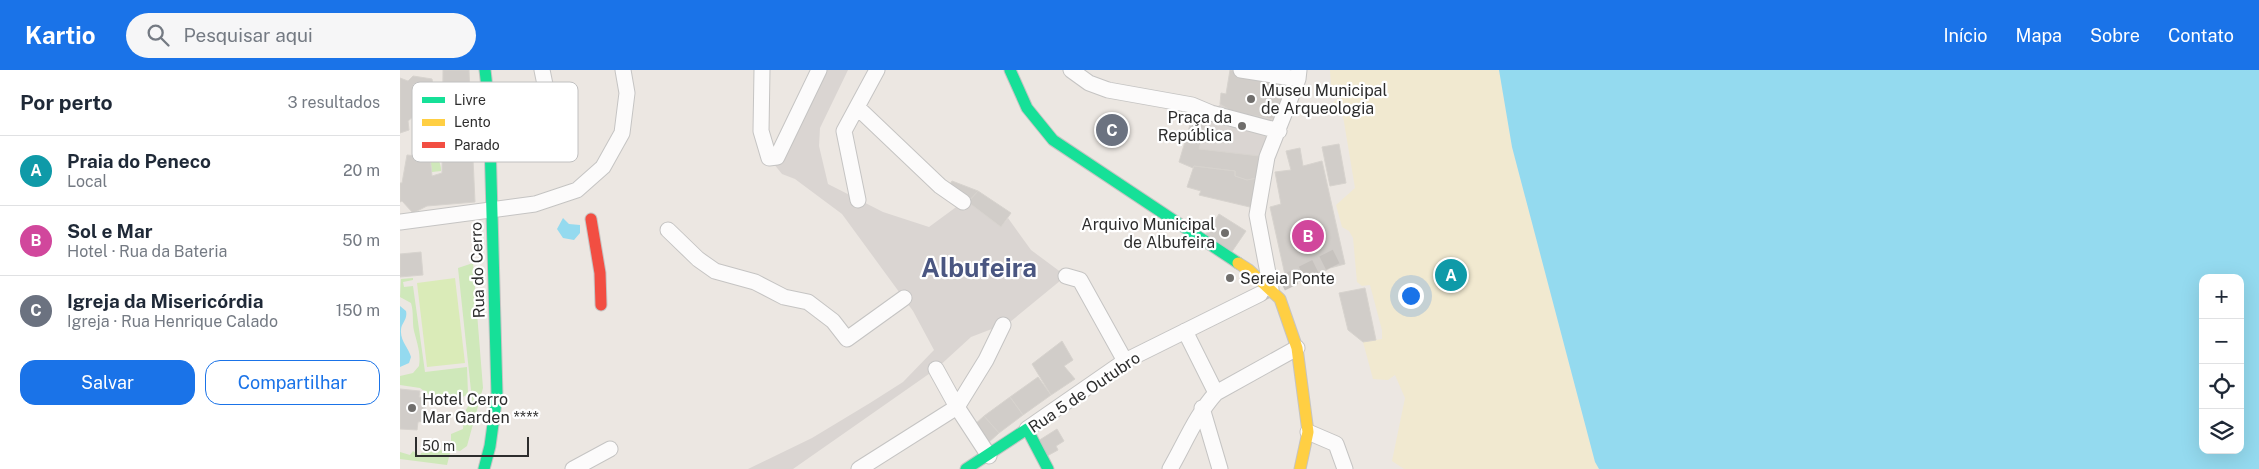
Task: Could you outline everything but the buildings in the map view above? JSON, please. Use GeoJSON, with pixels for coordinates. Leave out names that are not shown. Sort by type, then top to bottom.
{"type":"FeatureCollection","features":[{"type":"Feature","properties":{"kind":"street"},"geometry":{"type":"LineString","coordinates":[[400,222],[535,204],[577,190],[603,167],[622,133],[627,93],[623,70]]}},
{"type":"Feature","properties":{"kind":"street"},"geometry":{"type":"LineString","coordinates":[[762,70],[761,131],[773,158],[819,70]]}},
{"type":"Feature","properties":{"kind":"street"},"geometry":{"type":"LineString","coordinates":[[858,200],[844,131],[877,70]]}},
{"type":"Feature","properties":{"kind":"street"},"geometry":{"type":"LineString","coordinates":[[1010,70],[1022,102],[1037,125],[1053,140],[1248,270],[1270,294],[1297,348],[1308,432],[1300,469]]}},
{"type":"Feature","properties":{"kind":"street"},"geometry":{"type":"LineString","coordinates":[[1071,70],[1089,83],[1108,90],[1192,105],[1211,113],[1279,131]]}},
{"type":"Feature","properties":{"kind":"street"},"geometry":{"type":"LineString","coordinates":[[1241,70],[1298,74],[1279,131],[1267,157],[1257,215],[1270,294]]}},
{"type":"Feature","properties":{"kind":"street"},"geometry":{"type":"LineString","coordinates":[[858,108],[940,186],[963,202]]}},
{"type":"Feature","properties":{"kind":"street","name":"Rua do Cerro"},"geometry":{"type":"LineString","coordinates":[[484,469],[490,446],[497,395],[491,162]]}},
{"type":"Feature","properties":{"kind":"street"},"geometry":{"type":"LineString","coordinates":[[591,219],[600,273],[601,306]]}},
{"type":"Feature","properties":{"kind":"street"},"geometry":{"type":"LineString","coordinates":[[668,230],[698,259],[715,271],[755,282],[784,297],[808,302],[832,321],[846,339],[904,298]]}},
{"type":"Feature","properties":{"kind":"street"},"geometry":{"type":"LineString","coordinates":[[1066,276],[1080,280],[1125,361]]}},
{"type":"Feature","properties":{"kind":"street","name":"Rua 5 de Outubro"},"geometry":{"type":"LineString","coordinates":[[966,469],[989,456],[1125,361],[1185,331],[1270,294]]}},
{"type":"Feature","properties":{"kind":"street"},"geometry":{"type":"LineString","coordinates":[[859,469],[957,407],[986,360],[1003,325]]}},
{"type":"Feature","properties":{"kind":"street"},"geometry":{"type":"LineString","coordinates":[[1185,331],[1216,393]]}},
{"type":"Feature","properties":{"kind":"street"},"geometry":{"type":"LineString","coordinates":[[1170,469],[1194,428],[1202,408],[1216,393],[1297,348]]}},
{"type":"Feature","properties":{"kind":"street"},"geometry":{"type":"LineString","coordinates":[[936,369],[957,407],[989,456]]}},
{"type":"Feature","properties":{"kind":"street"},"geometry":{"type":"LineString","coordinates":[[1202,408],[1220,469]]}},
{"type":"Feature","properties":{"kind":"street"},"geometry":{"type":"LineString","coordinates":[[1027,429],[1048,469]]}},
{"type":"Feature","properties":{"kind":"street"},"geometry":{"type":"LineString","coordinates":[[1308,432],[1336,444],[1345,469]]}},
{"type":"Feature","properties":{"kind":"street"},"geometry":{"type":"LineString","coordinates":[[573,469],[610,449]]}},
{"type":"Feature","properties":{"kind":"green space"},"geometry":{"type":"Polygon","coordinates":[[[431,162],[439,162],[441,171],[432,172],[431,162]]]}},
{"type":"Feature","properties":{"kind":"green space"},"geometry":{"type":"Polygon","coordinates":[[[473,263],[483,388],[467,446],[460,451],[451,449],[451,434],[463,429],[464,413],[472,400],[458,268],[473,263]]]}},
{"type":"Feature","properties":{"kind":"green space"},"geometry":{"type":"Polygon","coordinates":[[[413,278],[413,280],[403,282],[404,287],[413,286],[425,372],[467,367],[468,394],[452,403],[431,396],[420,388],[400,385],[400,376],[413,373],[419,366],[419,352],[413,328],[411,303],[400,297],[401,279],[413,278]]]}},
{"type":"Feature","properties":{"kind":"green space"},"geometry":{"type":"Polygon","coordinates":[[[455,278],[465,363],[427,367],[417,283],[455,278]]]}},
{"type":"Feature","properties":{"kind":"green space"},"geometry":{"type":"Polygon","coordinates":[[[451,449],[447,465],[400,459],[400,452],[410,455],[413,451],[420,456],[421,453],[451,449]]]}},
{"type":"Feature","properties":{"kind":"sand"},"geometry":{"type":"Polygon","coordinates":[[[1330,70],[1499,70],[1512,147],[1595,462],[1599,469],[1404,469],[1392,461],[1405,398],[1395,375],[1388,380],[1373,379],[1363,342],[1382,339],[1382,330],[1370,285],[1362,286],[1357,282],[1353,238],[1349,231],[1342,227],[1336,205],[1355,188],[1343,116],[1333,112],[1332,104],[1340,96],[1338,87],[1331,85],[1330,70]]]}},
{"type":"Feature","properties":{"kind":"shaded area"},"geometry":{"type":"Polygon","coordinates":[[[819,70],[848,70],[820,128],[819,146],[828,184],[883,212],[929,227],[963,202],[968,202],[1001,227],[1008,218],[1031,250],[1066,276],[1010,322],[971,337],[936,369],[793,469],[748,469],[812,438],[903,382],[934,350],[913,311],[842,214],[795,179],[782,174],[769,158],[819,70]]]}},
{"type":"Feature","properties":{"kind":"shaded area","name":"Praça da República"},"geometry":{"type":"Polygon","coordinates":[[[1220,104],[1233,112],[1279,120],[1267,157],[1199,149],[1206,121],[1220,104]]]}},
{"type":"Feature","properties":{"kind":"water"},"geometry":{"type":"Polygon","coordinates":[[[1499,70],[2259,70],[2259,469],[1599,469],[1595,462],[1512,147],[1499,70]]]}},
{"type":"Feature","properties":{"kind":"water"},"geometry":{"type":"Polygon","coordinates":[[[563,218],[569,224],[580,225],[580,233],[574,240],[563,238],[557,229],[563,218]]]}},
{"type":"Feature","properties":{"kind":"water"},"geometry":{"type":"Polygon","coordinates":[[[400,306],[406,311],[401,334],[411,357],[409,363],[400,367],[400,306]]]}},
{"type":"Feature","properties":{"kind":"tunnel"},"geometry":{"type":"LineString","coordinates":[[1261,294],[1339,255]]}},
{"type":"Feature","properties":{"kind":"traffic: fast"},"geometry":{"type":"LineString","coordinates":[[485,70],[486,82]]}},
{"type":"Feature","properties":{"kind":"traffic: fast"},"geometry":{"type":"LineString","coordinates":[[1010,70],[1027,108],[1053,140],[1238,263]]}},
{"type":"Feature","properties":{"kind":"traffic: fast"},"geometry":{"type":"LineString","coordinates":[[484,469],[490,446],[497,395],[491,162]]}},
{"type":"Feature","properties":{"kind":"traffic: fast"},"geometry":{"type":"LineString","coordinates":[[966,469],[1027,429],[1048,469]]}},
{"type":"Feature","properties":{"kind":"traffic: slow"},"geometry":{"type":"LineString","coordinates":[[1238,263],[1249,270],[1280,299],[1297,348],[1308,432],[1300,469]]}},
{"type":"Feature","properties":{"kind":"traffic: jam"},"geometry":{"type":"LineString","coordinates":[[591,219],[600,273],[601,305]]}},
{"type":"Feature","properties":{"kind":"place","name":"Museu Municipal de Arqueologia"},"geometry":{"type":"Point","coordinates":[1251,99]}},
{"type":"Feature","properties":{"kind":"place","name":"Praça da República"},"geometry":{"type":"Point","coordinates":[1242,126]}},
{"type":"Feature","properties":{"kind":"place","name":"Igreja da Misericórdia"},"geometry":{"type":"Point","coordinates":[1112,130]}},
{"type":"Feature","properties":{"kind":"place","name":"Arquivo Municipal de Albufeira"},"geometry":{"type":"Point","coordinates":[1225,233]}},
{"type":"Feature","properties":{"kind":"place","name":"Sol e Mar"},"geometry":{"type":"Point","coordinates":[1308,236]}},
{"type":"Feature","properties":{"kind":"place","name":"Praia do Peneco"},"geometry":{"type":"Point","coordinates":[1451,275]}},
{"type":"Feature","properties":{"kind":"place","name":"Sereia Ponte"},"geometry":{"type":"Point","coordinates":[1230,278]}},
{"type":"Feature","properties":{"kind":"place","name":"Hotel Cerro Mar Garden ****"},"geometry":{"type":"Point","coordinates":[412,408]}},
{"type":"Feature","properties":{"kind":"district","name":"Albufeira"},"geometry":{"type":"Point","coordinates":[979,268]}}]}
